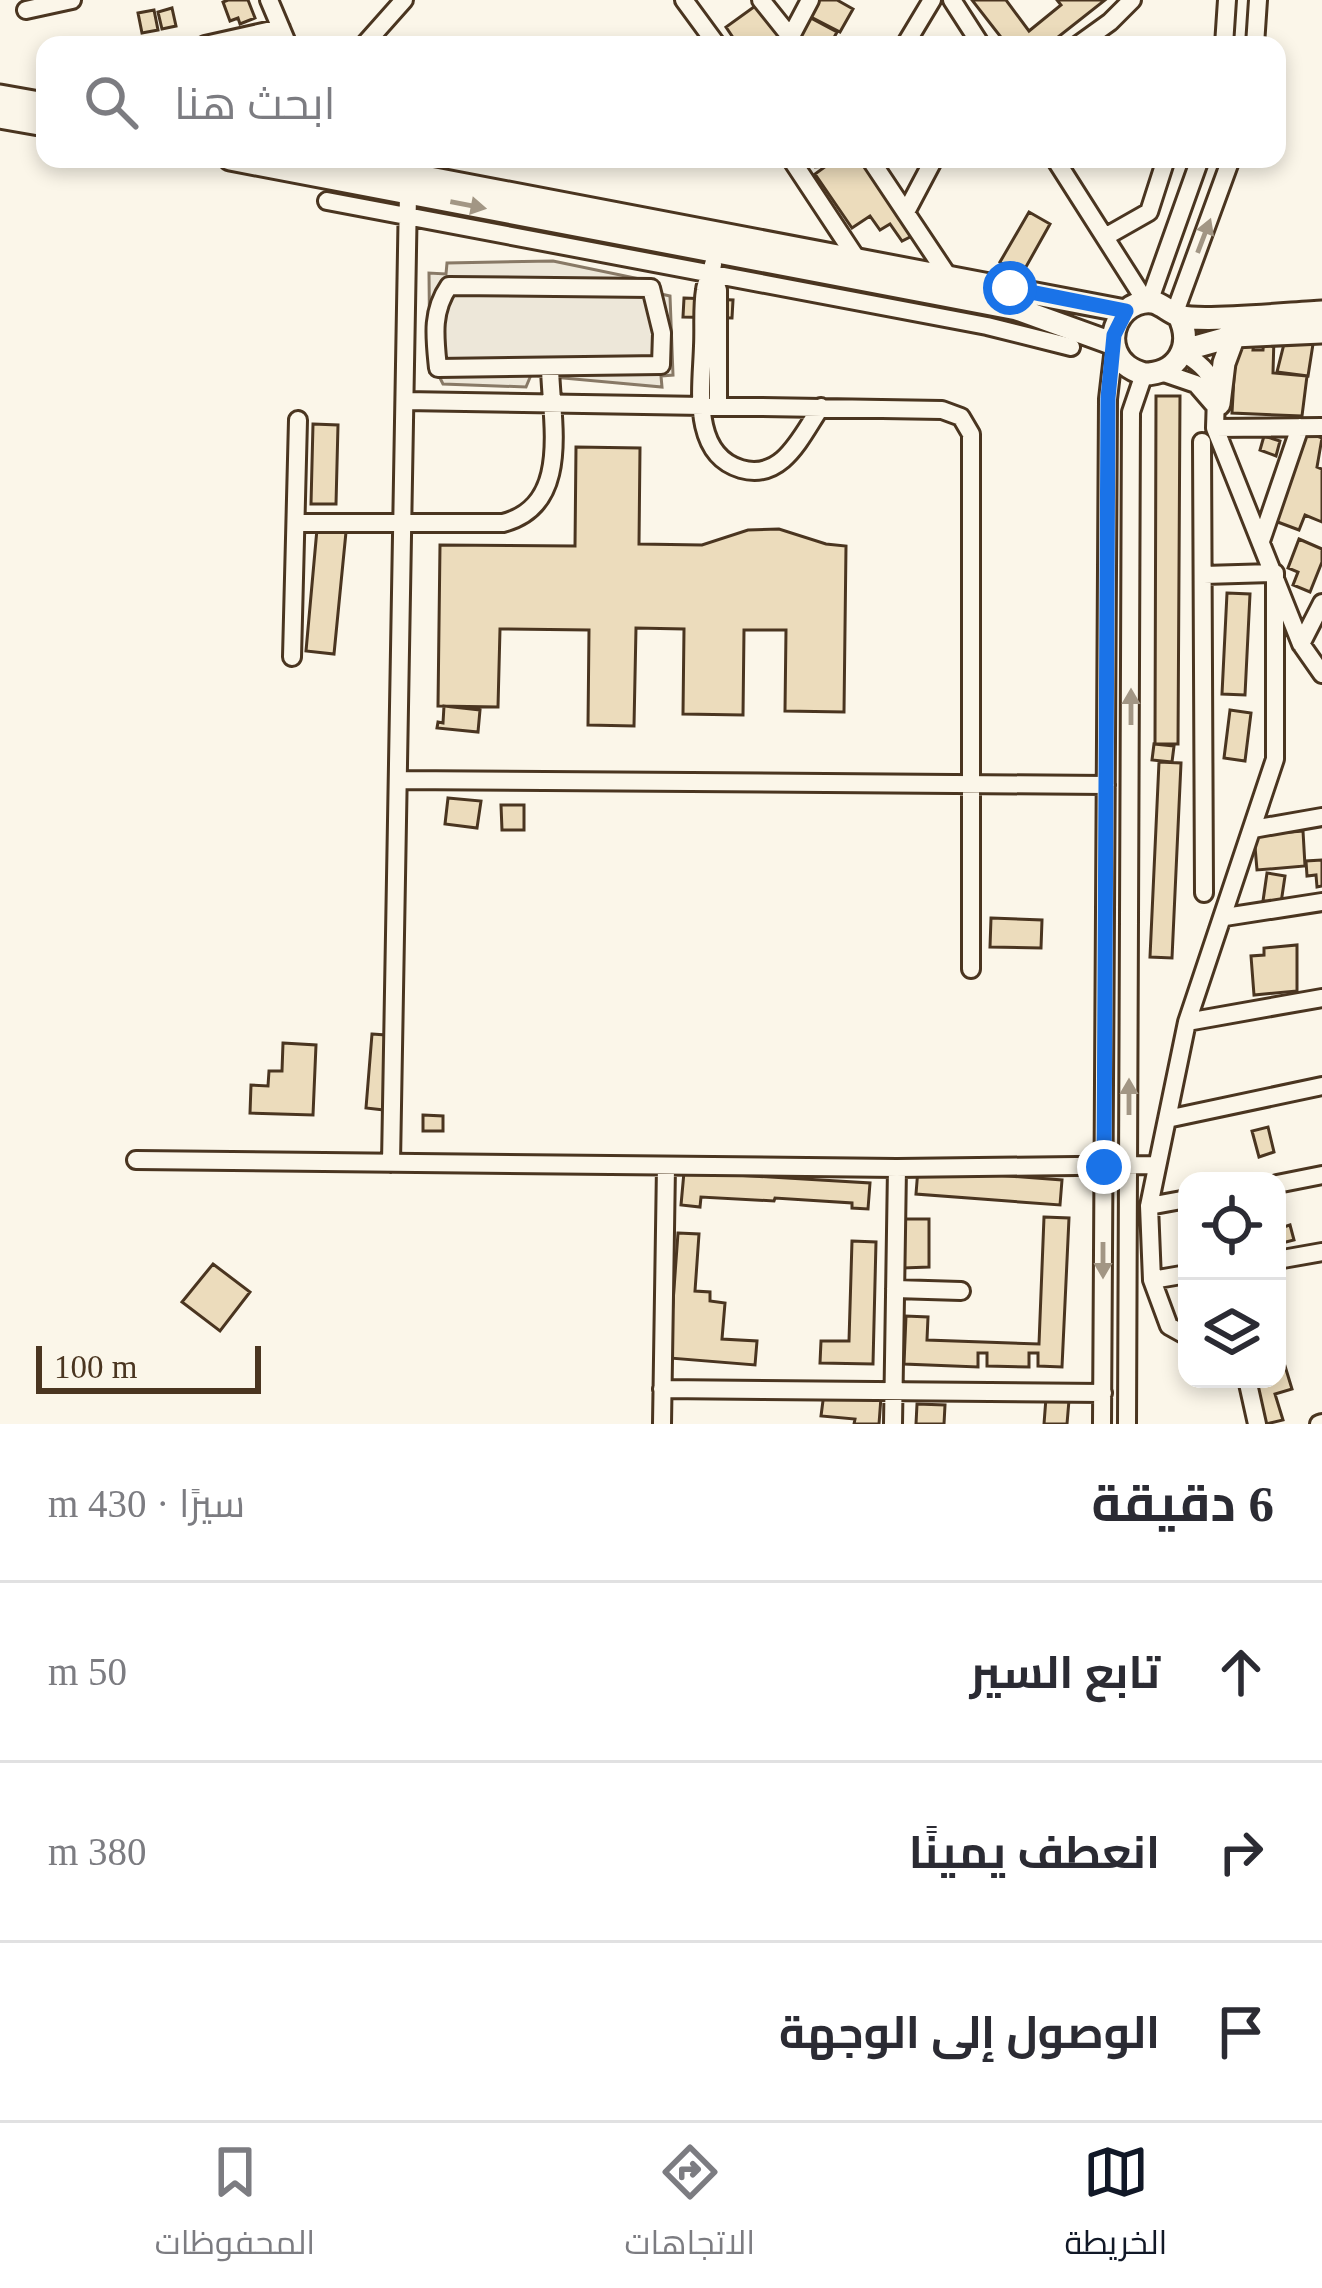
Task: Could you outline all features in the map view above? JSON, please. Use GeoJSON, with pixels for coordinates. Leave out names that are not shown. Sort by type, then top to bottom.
{"type":"FeatureCollection","features":[{"type":"Feature","properties":{"kind":"main road"},"geometry":{"type":"LineString","coordinates":[[0,96],[36,102]]}},
{"type":"Feature","properties":{"kind":"main road"},"geometry":{"type":"LineString","coordinates":[[0,117],[36,123]]}},
{"type":"Feature","properties":{"kind":"main road"},"geometry":{"type":"LineString","coordinates":[[331,168],[409,195],[857,260],[1177,314],[1322,311]]}},
{"type":"Feature","properties":{"kind":"main road"},"geometry":{"type":"LineString","coordinates":[[714,240],[1017,309],[1058,320],[1114,345]]}},
{"type":"Feature","properties":{"kind":"main road"},"geometry":{"type":"LineString","coordinates":[[1140,305],[1116,326],[1114,345],[1122,361],[1152,373],[1183,352],[1234,336],[1322,332]]}},
{"type":"Feature","properties":{"kind":"main road"},"geometry":{"type":"LineString","coordinates":[[1177,314],[1186,333],[1183,352]]}},
{"type":"Feature","properties":{"kind":"main road"},"geometry":{"type":"LineString","coordinates":[[1217,405],[1234,336]]}},
{"type":"Feature","properties":{"kind":"street"},"geometry":{"type":"LineString","coordinates":[[26,10],[72,0]]}},
{"type":"Feature","properties":{"kind":"street"},"geometry":{"type":"LineString","coordinates":[[269,0],[285,36]]}},
{"type":"Feature","properties":{"kind":"street"},"geometry":{"type":"LineString","coordinates":[[372,36],[404,0]]}},
{"type":"Feature","properties":{"kind":"street"},"geometry":{"type":"LineString","coordinates":[[684,0],[710,36]]}},
{"type":"Feature","properties":{"kind":"street"},"geometry":{"type":"LineString","coordinates":[[761,0],[791,36]]}},
{"type":"Feature","properties":{"kind":"street"},"geometry":{"type":"LineString","coordinates":[[796,36],[809,0]]}},
{"type":"Feature","properties":{"kind":"street"},"geometry":{"type":"LineString","coordinates":[[910,36],[932,0]]}},
{"type":"Feature","properties":{"kind":"street"},"geometry":{"type":"LineString","coordinates":[[952,0],[975,36]]}},
{"type":"Feature","properties":{"kind":"street"},"geometry":{"type":"LineString","coordinates":[[1091,36],[1132,0]]}},
{"type":"Feature","properties":{"kind":"street"},"geometry":{"type":"LineString","coordinates":[[1225,36],[1228,0]]}},
{"type":"Feature","properties":{"kind":"street"},"geometry":{"type":"LineString","coordinates":[[1256,36],[1258,0]]}},
{"type":"Feature","properties":{"kind":"street"},"geometry":{"type":"LineString","coordinates":[[797,168],[857,260]]}},
{"type":"Feature","properties":{"kind":"street"},"geometry":{"type":"LineString","coordinates":[[876,168],[948,277]]}},
{"type":"Feature","properties":{"kind":"street"},"geometry":{"type":"LineString","coordinates":[[906,212],[929,168]]}},
{"type":"Feature","properties":{"kind":"street"},"geometry":{"type":"LineString","coordinates":[[1061,168],[1105,237],[1140,305]]}},
{"type":"Feature","properties":{"kind":"street"},"geometry":{"type":"LineString","coordinates":[[1105,237],[1149,212],[1163,168]]}},
{"type":"Feature","properties":{"kind":"street"},"geometry":{"type":"LineString","coordinates":[[1140,305],[1196,168]]}},
{"type":"Feature","properties":{"kind":"street"},"geometry":{"type":"LineString","coordinates":[[1177,314],[1228,168]]}},
{"type":"Feature","properties":{"kind":"street"},"geometry":{"type":"LineString","coordinates":[[392,1163],[409,195]]}},
{"type":"Feature","properties":{"kind":"street"},"geometry":{"type":"LineString","coordinates":[[327,201],[409,195],[712,274],[987,326],[1071,347]]}},
{"type":"Feature","properties":{"kind":"street"},"geometry":{"type":"LineString","coordinates":[[714,240],[712,274],[718,290],[707,436],[718,454],[729,464],[762,472],[785,459],[821,407]]}},
{"type":"Feature","properties":{"kind":"street"},"geometry":{"type":"LineString","coordinates":[[449,286],[651,288],[662,333],[661,365],[550,367],[438,368],[434,327],[438,302],[449,286]]}},
{"type":"Feature","properties":{"kind":"street"},"geometry":{"type":"LineString","coordinates":[[1102,1424],[1108,398],[1114,345]]}},
{"type":"Feature","properties":{"kind":"street"},"geometry":{"type":"LineString","coordinates":[[1183,352],[1209,374],[1217,405],[1209,435],[1204,575],[1204,893]]}},
{"type":"Feature","properties":{"kind":"street"},"geometry":{"type":"LineString","coordinates":[[297,523],[503,523],[519,519],[538,505],[551,473],[550,367]]}},
{"type":"Feature","properties":{"kind":"street"},"geometry":{"type":"LineString","coordinates":[[1126,1424],[1132,412],[1152,373],[1196,385],[1217,405]]}},
{"type":"Feature","properties":{"kind":"street"},"geometry":{"type":"LineString","coordinates":[[405,401],[942,410],[961,417],[968,426],[971,969]]}},
{"type":"Feature","properties":{"kind":"street"},"geometry":{"type":"LineString","coordinates":[[292,657],[298,420]]}},
{"type":"Feature","properties":{"kind":"street"},"geometry":{"type":"LineString","coordinates":[[1209,435],[1322,427]]}},
{"type":"Feature","properties":{"kind":"street"},"geometry":{"type":"LineString","coordinates":[[1261,541],[1300,428]]}},
{"type":"Feature","properties":{"kind":"street"},"geometry":{"type":"LineString","coordinates":[[1209,435],[1261,541],[1301,644],[1322,674]]}},
{"type":"Feature","properties":{"kind":"street"},"geometry":{"type":"LineString","coordinates":[[1204,575],[1275,573]]}},
{"type":"Feature","properties":{"kind":"street"},"geometry":{"type":"LineString","coordinates":[[1178,1331],[1169,1326],[1152,1280],[1150,1206],[1187,1022],[1275,759],[1275,573]]}},
{"type":"Feature","properties":{"kind":"street"},"geometry":{"type":"LineString","coordinates":[[1301,644],[1322,603]]}},
{"type":"Feature","properties":{"kind":"street"},"geometry":{"type":"LineString","coordinates":[[398,780],[1106,784]]}},
{"type":"Feature","properties":{"kind":"street"},"geometry":{"type":"LineString","coordinates":[[1253,829],[1322,818]]}},
{"type":"Feature","properties":{"kind":"street"},"geometry":{"type":"LineString","coordinates":[[1225,917],[1322,902]]}},
{"type":"Feature","properties":{"kind":"street"},"geometry":{"type":"LineString","coordinates":[[1187,1022],[1322,998]]}},
{"type":"Feature","properties":{"kind":"street"},"geometry":{"type":"LineString","coordinates":[[1167,1118],[1322,1086]]}},
{"type":"Feature","properties":{"kind":"street"},"geometry":{"type":"LineString","coordinates":[[136,1160],[1157,1166]]}},
{"type":"Feature","properties":{"kind":"street"},"geometry":{"type":"LineString","coordinates":[[662,1424],[666,1166]]}},
{"type":"Feature","properties":{"kind":"street"},"geometry":{"type":"LineString","coordinates":[[893,1424],[898,1168]]}},
{"type":"Feature","properties":{"kind":"street"},"geometry":{"type":"LineString","coordinates":[[1286,1182],[1322,1175]]}},
{"type":"Feature","properties":{"kind":"street"},"geometry":{"type":"LineString","coordinates":[[1150,1206],[1178,1201]]}},
{"type":"Feature","properties":{"kind":"street"},"geometry":{"type":"LineString","coordinates":[[1286,1258],[1322,1252]]}},
{"type":"Feature","properties":{"kind":"street"},"geometry":{"type":"LineString","coordinates":[[1152,1280],[1178,1276]]}},
{"type":"Feature","properties":{"kind":"street"},"geometry":{"type":"LineString","coordinates":[[896,1289],[961,1291]]}},
{"type":"Feature","properties":{"kind":"street"},"geometry":{"type":"LineString","coordinates":[[1249,1388],[1257,1424]]}},
{"type":"Feature","properties":{"kind":"street"},"geometry":{"type":"LineString","coordinates":[[662,1389],[1102,1393]]}},
{"type":"Feature","properties":{"kind":"shaded area"},"geometry":{"type":"Polygon","coordinates":[[[553,261],[659,283],[661,294],[670,296],[673,375],[661,376],[662,387],[531,375],[526,387],[443,384],[430,373],[429,273],[446,274],[447,263],[553,261]]]}},
{"type":"Feature","properties":{"kind":"building"},"geometry":{"type":"Polygon","coordinates":[[[248,0],[255,18],[240,24],[238,18],[230,21],[223,2],[248,0]]]}},
{"type":"Feature","properties":{"kind":"building"},"geometry":{"type":"Polygon","coordinates":[[[817,0],[837,0],[853,9],[840,32],[809,16],[817,0]]]}},
{"type":"Feature","properties":{"kind":"building"},"geometry":{"type":"Polygon","coordinates":[[[972,0],[1006,0],[1029,31],[1061,5],[1057,0],[1105,0],[1059,36],[1000,36],[972,0]]]}},
{"type":"Feature","properties":{"kind":"building"},"geometry":{"type":"Polygon","coordinates":[[[758,4],[779,36],[732,36],[726,27],[758,4]]]}},
{"type":"Feature","properties":{"kind":"building"},"geometry":{"type":"Polygon","coordinates":[[[172,8],[176,26],[162,29],[158,12],[172,8]]]}},
{"type":"Feature","properties":{"kind":"building"},"geometry":{"type":"Polygon","coordinates":[[[154,10],[158,30],[142,33],[138,13],[154,10]]]}},
{"type":"Feature","properties":{"kind":"building"},"geometry":{"type":"Polygon","coordinates":[[[807,16],[837,32],[835,36],[796,36],[807,16]]]}},
{"type":"Feature","properties":{"kind":"building"},"geometry":{"type":"Polygon","coordinates":[[[823,168],[870,168],[916,234],[902,241],[890,224],[880,230],[870,216],[852,228],[815,174],[823,168]]]}},
{"type":"Feature","properties":{"kind":"building"},"geometry":{"type":"Polygon","coordinates":[[[1029,212],[1050,224],[1022,274],[1000,262],[1029,212]]]}},
{"type":"Feature","properties":{"kind":"building"},"geometry":{"type":"Polygon","coordinates":[[[684,298],[733,300],[732,318],[683,317],[684,298]]]}},
{"type":"Feature","properties":{"kind":"building"},"geometry":{"type":"Polygon","coordinates":[[[1264,337],[1274,337],[1273,373],[1307,376],[1302,416],[1232,413],[1236,340],[1254,340],[1253,350],[1263,350],[1264,337]]]}},
{"type":"Feature","properties":{"kind":"building"},"geometry":{"type":"Polygon","coordinates":[[[1285,340],[1313,344],[1308,376],[1277,372],[1285,340]]]}},
{"type":"Feature","properties":{"kind":"building"},"geometry":{"type":"Polygon","coordinates":[[[1156,396],[1180,396],[1178,744],[1155,744],[1156,396]]]}},
{"type":"Feature","properties":{"kind":"building"},"geometry":{"type":"Polygon","coordinates":[[[313,424],[338,425],[336,504],[311,504],[313,424]]]}},
{"type":"Feature","properties":{"kind":"building"},"geometry":{"type":"Polygon","coordinates":[[[1308,432],[1322,438],[1317,467],[1322,469],[1322,522],[1305,515],[1299,530],[1275,521],[1308,432]]]}},
{"type":"Feature","properties":{"kind":"building"},"geometry":{"type":"Polygon","coordinates":[[[1264,436],[1280,441],[1276,456],[1260,450],[1264,436]]]}},
{"type":"Feature","properties":{"kind":"building"},"geometry":{"type":"Polygon","coordinates":[[[576,447],[640,448],[639,544],[702,545],[748,530],[779,529],[846,546],[844,712],[785,711],[786,630],[744,630],[743,715],[683,714],[684,629],[636,628],[634,726],[588,725],[589,630],[500,629],[498,707],[438,706],[440,545],[575,546],[576,447]]]}},
{"type":"Feature","properties":{"kind":"building"},"geometry":{"type":"Polygon","coordinates":[[[317,529],[346,532],[334,654],[306,651],[317,529]]]}},
{"type":"Feature","properties":{"kind":"building"},"geometry":{"type":"Polygon","coordinates":[[[1299,539],[1322,549],[1310,592],[1293,585],[1298,572],[1288,568],[1299,539]]]}},
{"type":"Feature","properties":{"kind":"building"},"geometry":{"type":"Polygon","coordinates":[[[1227,593],[1250,594],[1245,695],[1222,694],[1227,593]]]}},
{"type":"Feature","properties":{"kind":"building"},"geometry":{"type":"Polygon","coordinates":[[[444,706],[480,710],[478,732],[437,728],[438,722],[443,723],[444,706]]]}},
{"type":"Feature","properties":{"kind":"building"},"geometry":{"type":"Polygon","coordinates":[[[1230,710],[1251,713],[1245,761],[1224,758],[1230,710]]]}},
{"type":"Feature","properties":{"kind":"building"},"geometry":{"type":"Polygon","coordinates":[[[1154,744],[1174,746],[1172,762],[1152,760],[1154,744]]]}},
{"type":"Feature","properties":{"kind":"building"},"geometry":{"type":"Polygon","coordinates":[[[1159,762],[1181,763],[1172,958],[1150,957],[1159,762]]]}},
{"type":"Feature","properties":{"kind":"building"},"geometry":{"type":"Polygon","coordinates":[[[448,798],[481,801],[477,828],[445,824],[448,798]]]}},
{"type":"Feature","properties":{"kind":"building"},"geometry":{"type":"Polygon","coordinates":[[[501,805],[524,805],[524,830],[502,830],[501,805]]]}},
{"type":"Feature","properties":{"kind":"building"},"geometry":{"type":"Polygon","coordinates":[[[1303,831],[1305,866],[1257,870],[1254,835],[1303,831]]]}},
{"type":"Feature","properties":{"kind":"building"},"geometry":{"type":"Polygon","coordinates":[[[1322,860],[1322,886],[1317,887],[1316,875],[1307,876],[1306,861],[1322,860]]]}},
{"type":"Feature","properties":{"kind":"building"},"geometry":{"type":"Polygon","coordinates":[[[1267,873],[1285,876],[1281,903],[1263,901],[1267,873]]]}},
{"type":"Feature","properties":{"kind":"building"},"geometry":{"type":"Polygon","coordinates":[[[991,918],[1042,920],[1041,948],[990,947],[991,918]]]}},
{"type":"Feature","properties":{"kind":"building"},"geometry":{"type":"Polygon","coordinates":[[[1297,945],[1297,991],[1254,995],[1251,956],[1264,955],[1264,948],[1297,945]]]}},
{"type":"Feature","properties":{"kind":"building"},"geometry":{"type":"Polygon","coordinates":[[[372,1034],[400,1036],[393,1111],[366,1108],[372,1034]]]}},
{"type":"Feature","properties":{"kind":"building"},"geometry":{"type":"Polygon","coordinates":[[[283,1043],[316,1045],[313,1115],[250,1113],[251,1085],[268,1086],[269,1071],[282,1071],[283,1043]]]}},
{"type":"Feature","properties":{"kind":"building"},"geometry":{"type":"Polygon","coordinates":[[[423,1115],[443,1116],[443,1131],[423,1131],[423,1115]]]}},
{"type":"Feature","properties":{"kind":"building"},"geometry":{"type":"Polygon","coordinates":[[[1268,1127],[1274,1152],[1259,1157],[1252,1131],[1268,1127]]]}},
{"type":"Feature","properties":{"kind":"building"},"geometry":{"type":"Polygon","coordinates":[[[918,1169],[1062,1180],[1060,1205],[916,1194],[918,1169]]]}},
{"type":"Feature","properties":{"kind":"building"},"geometry":{"type":"Polygon","coordinates":[[[684,1172],[870,1183],[868,1209],[852,1208],[852,1203],[775,1198],[701,1197],[700,1207],[681,1205],[684,1172]]]}},
{"type":"Feature","properties":{"kind":"building"},"geometry":{"type":"Polygon","coordinates":[[[1044,1217],[1069,1218],[1062,1367],[1038,1366],[1038,1353],[1029,1353],[1029,1367],[987,1366],[987,1353],[978,1353],[978,1367],[904,1364],[906,1316],[928,1317],[927,1340],[1039,1344],[1044,1217]]]}},
{"type":"Feature","properties":{"kind":"building"},"geometry":{"type":"Polygon","coordinates":[[[905,1219],[929,1219],[929,1267],[903,1268],[905,1219]]]}},
{"type":"Feature","properties":{"kind":"building"},"geometry":{"type":"Polygon","coordinates":[[[1290,1225],[1294,1240],[1286,1242],[1286,1226],[1290,1225]]]}},
{"type":"Feature","properties":{"kind":"building"},"geometry":{"type":"Polygon","coordinates":[[[678,1233],[699,1234],[695,1291],[710,1292],[710,1301],[725,1303],[722,1339],[757,1341],[755,1365],[669,1358],[678,1233]]]}},
{"type":"Feature","properties":{"kind":"building"},"geometry":{"type":"Polygon","coordinates":[[[852,1241],[876,1242],[873,1364],[820,1363],[821,1341],[849,1341],[852,1241]]]}},
{"type":"Feature","properties":{"kind":"building"},"geometry":{"type":"Polygon","coordinates":[[[213,1264],[250,1292],[220,1331],[182,1302],[213,1264]]]}},
{"type":"Feature","properties":{"kind":"building"},"geometry":{"type":"Polygon","coordinates":[[[1286,1369],[1292,1389],[1275,1394],[1283,1420],[1266,1424],[1255,1388],[1286,1388],[1286,1369]]]}},
{"type":"Feature","properties":{"kind":"building"},"geometry":{"type":"Polygon","coordinates":[[[824,1393],[881,1397],[879,1424],[821,1416],[824,1393]]]}},
{"type":"Feature","properties":{"kind":"building"},"geometry":{"type":"Polygon","coordinates":[[[1046,1398],[1069,1400],[1067,1424],[1044,1424],[1046,1398]]]}},
{"type":"Feature","properties":{"kind":"building"},"geometry":{"type":"Polygon","coordinates":[[[917,1404],[945,1405],[944,1424],[916,1424],[917,1404]]]}},
{"type":"Feature","properties":{"kind":"route"},"geometry":{"type":"LineString","coordinates":[[1010,288],[1126,311],[1114,335],[1108,398],[1104,1167]]}}]}
